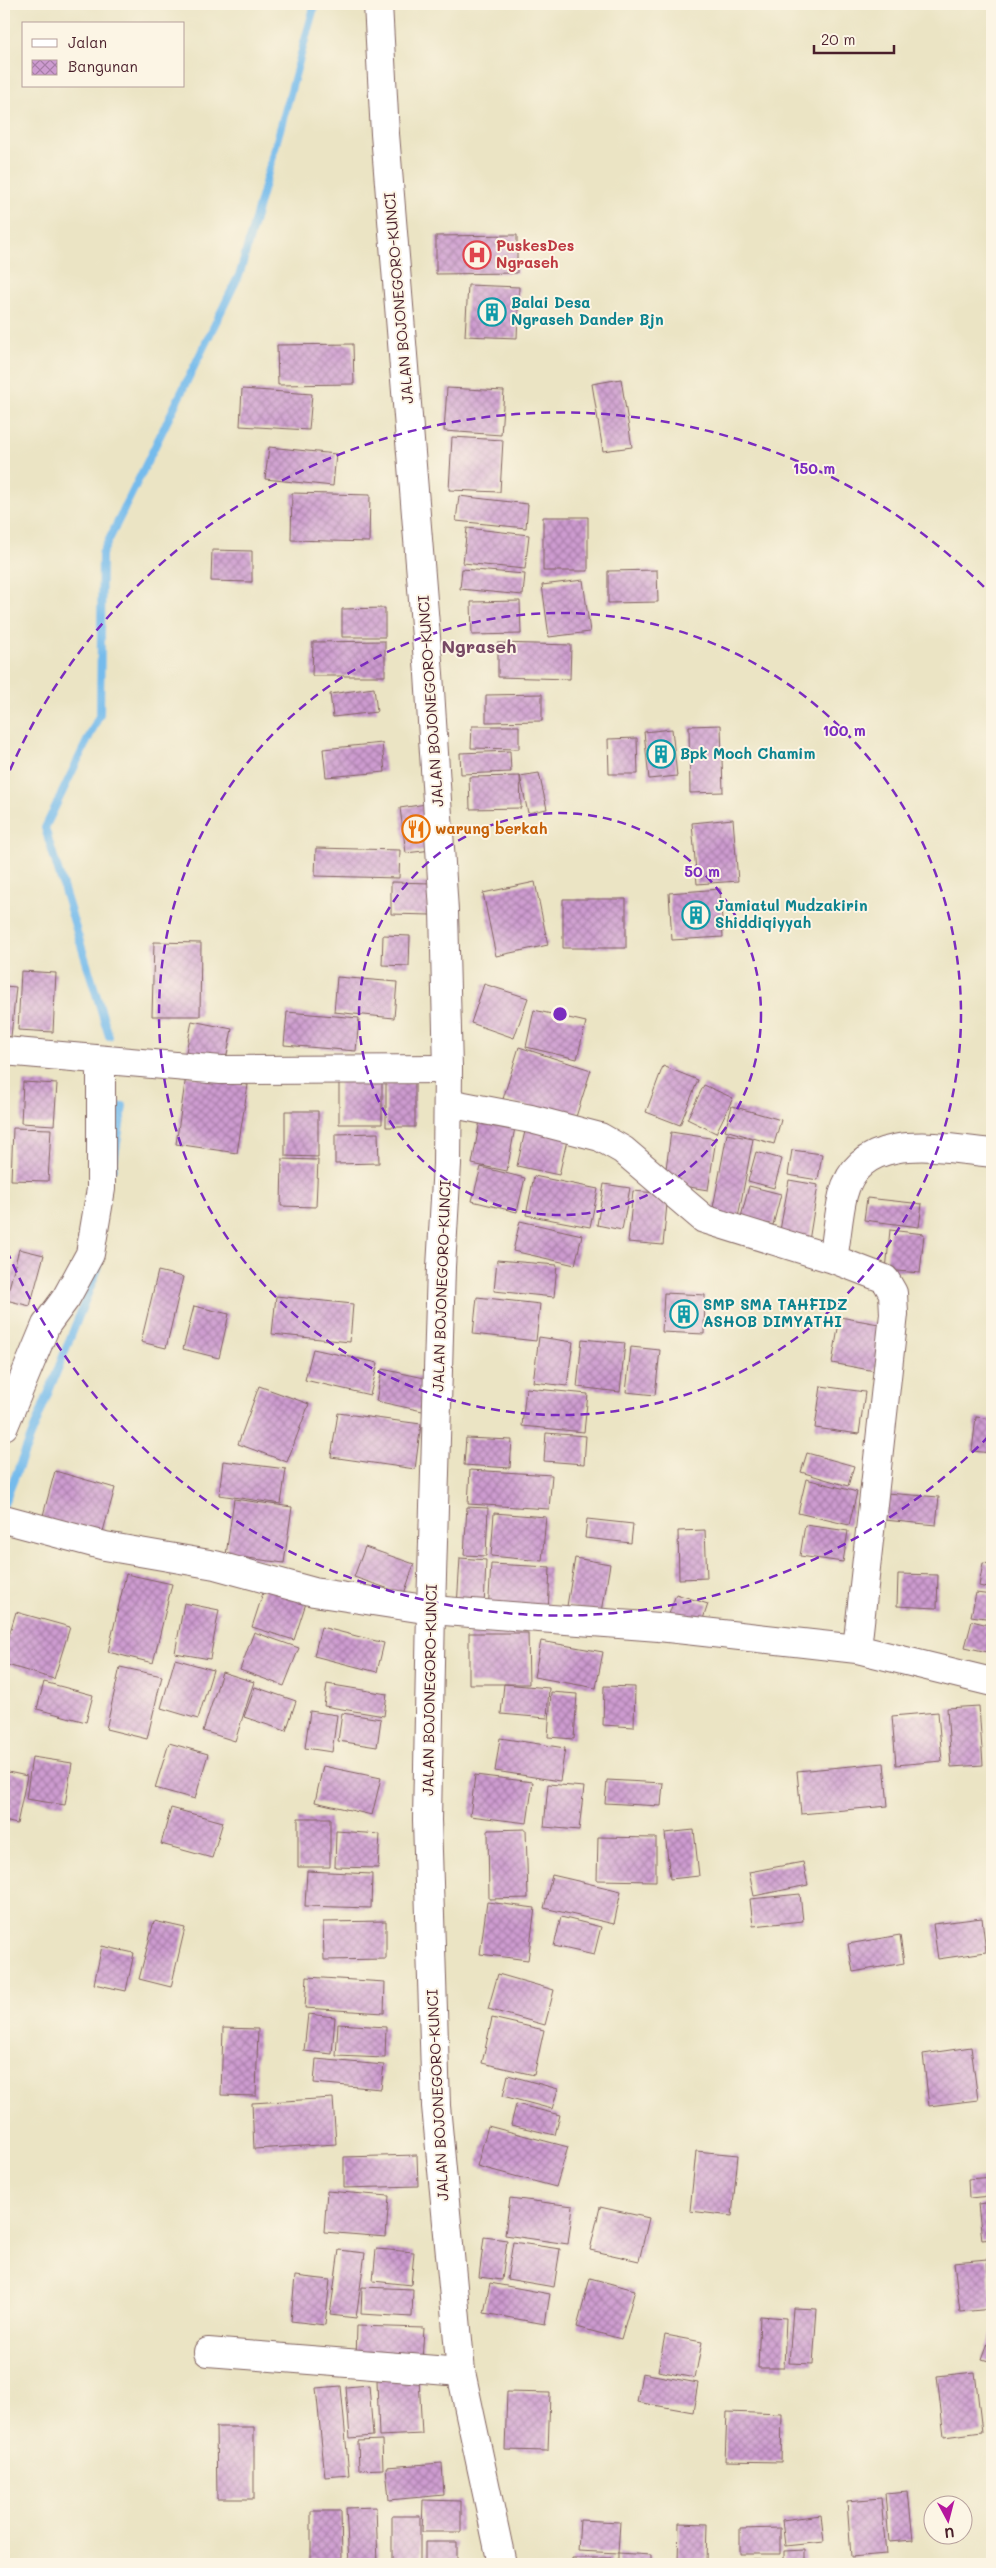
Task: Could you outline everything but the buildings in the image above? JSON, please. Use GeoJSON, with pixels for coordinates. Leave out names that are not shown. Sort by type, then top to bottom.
{"type":"FeatureCollection","features":[{"type":"Feature","properties":{"kind":"street","name":"JALAN BOJONEGORO-KUNCI"},"geometry":{"type":"LineString","coordinates":[[378,4],[385,134],[438,800],[448,1069],[431,1610],[427,1820],[436,2106],[461,2372],[502,2564]]}},
{"type":"Feature","properties":{"kind":"street"},"geometry":{"type":"LineString","coordinates":[[4,1051],[221,1070],[448,1069]]}},
{"type":"Feature","properties":{"kind":"street"},"geometry":{"type":"LineString","coordinates":[[4,1426],[46,1324],[66,1298],[90,1254],[101,1190],[111,1061]]}},
{"type":"Feature","properties":{"kind":"street"},"geometry":{"type":"LineString","coordinates":[[448,1103],[532,1119],[600,1137],[623,1150],[704,1219],[834,1259],[885,1279],[893,1293],[894,1314],[857,1649]]}},
{"type":"Feature","properties":{"kind":"street"},"geometry":{"type":"LineString","coordinates":[[834,1259],[844,1194],[856,1168],[873,1154],[899,1147],[938,1148],[992,1153]]}},
{"type":"Feature","properties":{"kind":"street"},"geometry":{"type":"LineString","coordinates":[[13,1521],[105,1546],[215,1565],[314,1592],[431,1610],[658,1626],[857,1649],[992,1682]]}},
{"type":"Feature","properties":{"kind":"street"},"geometry":{"type":"LineString","coordinates":[[208,2352],[461,2372]]}},
{"type":"Feature","properties":{"kind":"waterway"},"geometry":{"type":"LineString","coordinates":[[109,1036],[45,828],[100,714],[102,554],[240,273],[315,4]]}},
{"type":"Feature","properties":{"kind":"waterway"},"geometry":{"type":"LineString","coordinates":[[113,1168],[123,1106]]}},
{"type":"Feature","properties":{"kind":"waterway"},"geometry":{"type":"LineString","coordinates":[[4,1504],[97,1271],[98,1261]]}},
{"type":"Feature","properties":{"kind":"place","name":"PuskesDes Ngraseh"},"geometry":{"type":"Point","coordinates":[477,255]}},
{"type":"Feature","properties":{"kind":"place","name":"Balai Desa Ngraseh Dander Bjn"},"geometry":{"type":"Point","coordinates":[492,312]}},
{"type":"Feature","properties":{"kind":"place","name":"Bpk Moch Chamim"},"geometry":{"type":"Point","coordinates":[661,754]}},
{"type":"Feature","properties":{"kind":"place","name":"warung berkah"},"geometry":{"type":"Point","coordinates":[416,829]}},
{"type":"Feature","properties":{"kind":"place","name":"Jamiatul Mudzakirin Shiddiqiyyah"},"geometry":{"type":"Point","coordinates":[696,915]}},
{"type":"Feature","properties":{"kind":"place","name":"SMP SMA TAHFIDZ ASHOB DIMYATHI"},"geometry":{"type":"Point","coordinates":[684,1314]}},
{"type":"Feature","properties":{"kind":"district","name":"Ngraseh"},"geometry":{"type":"Point","coordinates":[479,647]}}]}
